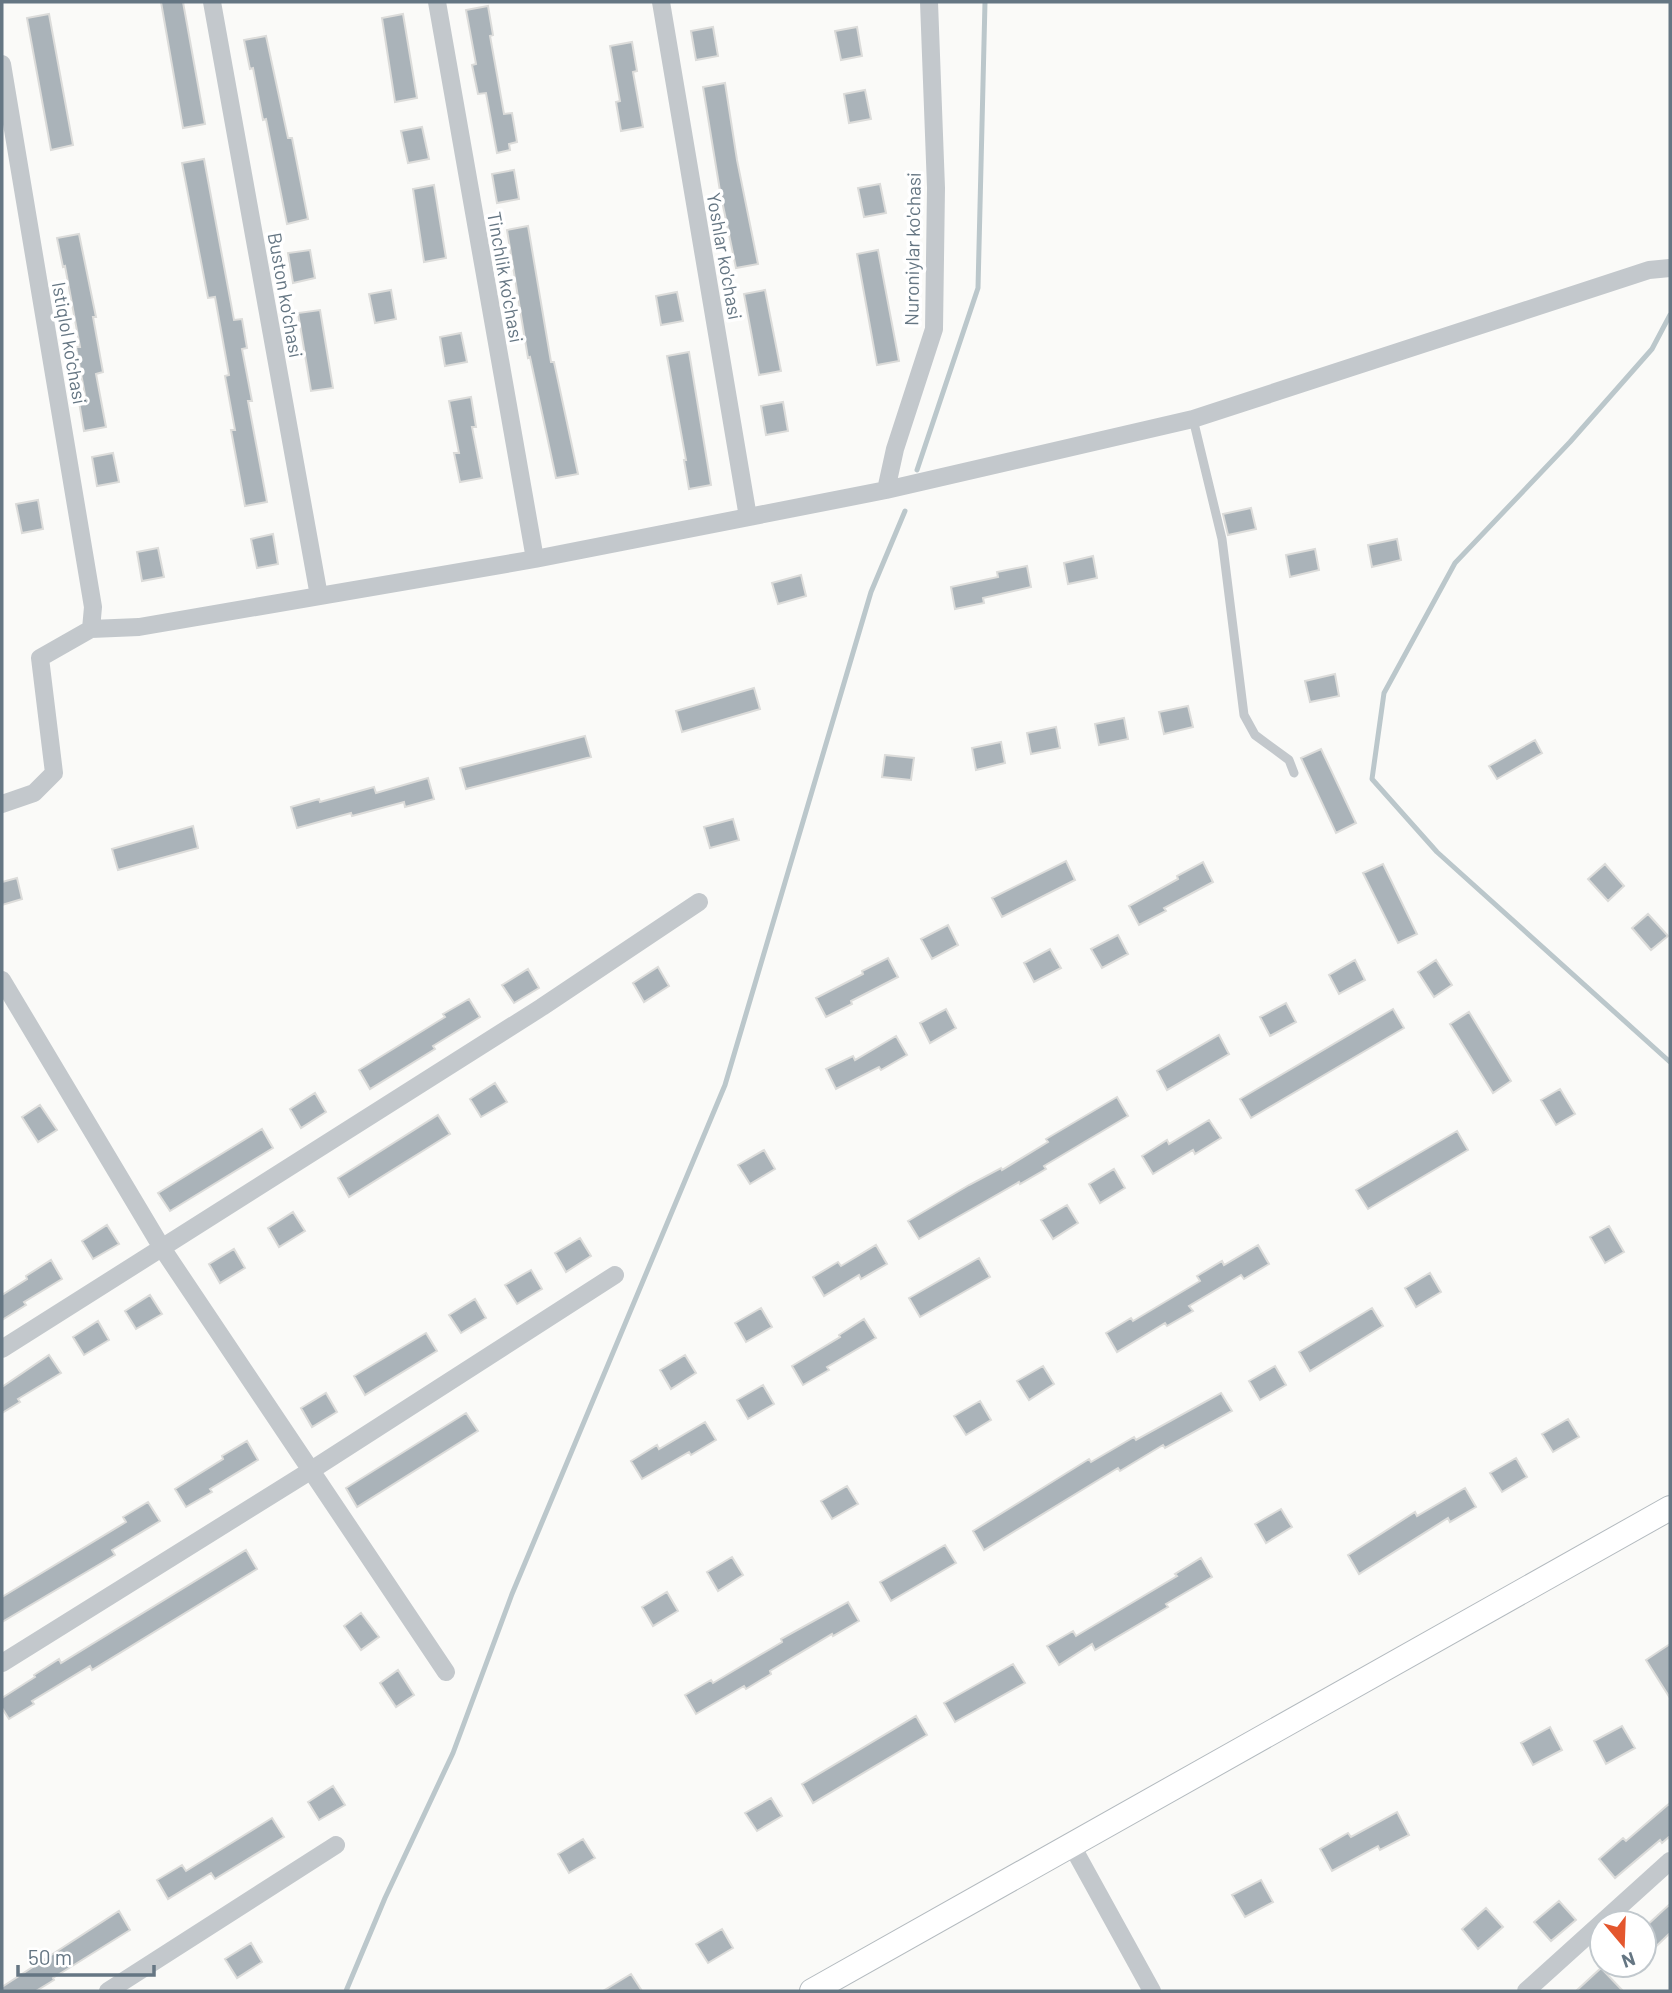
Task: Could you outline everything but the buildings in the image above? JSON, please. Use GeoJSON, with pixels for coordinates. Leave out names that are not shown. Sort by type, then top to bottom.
{"type":"FeatureCollection","features":[{"type":"Feature","properties":{"kind":"main road"},"geometry":{"type":"LineString","coordinates":[[812,1991],[1670,1508]]}},
{"type":"Feature","properties":{"kind":"street","name":"Buston ko'chasi"},"geometry":{"type":"LineString","coordinates":[[212,2],[319,596]]}},
{"type":"Feature","properties":{"kind":"street","name":"Tinchlik ko'chasi"},"geometry":{"type":"LineString","coordinates":[[437,2],[535,559]]}},
{"type":"Feature","properties":{"kind":"street","name":"Yoshlar ko'chasi"},"geometry":{"type":"LineString","coordinates":[[661,2],[748,517]]}},
{"type":"Feature","properties":{"kind":"street","name":"Nuroniylar ko'chasi"},"geometry":{"type":"LineString","coordinates":[[886,490],[895,449],[934,329],[936,188],[929,2]]}},
{"type":"Feature","properties":{"kind":"street","name":"Istiqlol ko'chasi"},"geometry":{"type":"LineString","coordinates":[[2,64],[93,607],[90,629]]}},
{"type":"Feature","properties":{"kind":"street"},"geometry":{"type":"LineString","coordinates":[[2,804],[34,793],[54,773],[40,658],[90,629],[139,627],[535,559],[886,490],[1193,419],[1649,270],[1670,268]]}},
{"type":"Feature","properties":{"kind":"street"},"geometry":{"type":"LineString","coordinates":[[2,1349],[530,1014],[699,902]]}},
{"type":"Feature","properties":{"kind":"street"},"geometry":{"type":"LineString","coordinates":[[2,981],[162,1248],[446,1672]]}},
{"type":"Feature","properties":{"kind":"street"},"geometry":{"type":"LineString","coordinates":[[2,1663],[310,1471],[615,1275]]}},
{"type":"Feature","properties":{"kind":"street"},"geometry":{"type":"LineString","coordinates":[[1071,1844],[1152,1991]]}},
{"type":"Feature","properties":{"kind":"street"},"geometry":{"type":"LineString","coordinates":[[108,1991],[336,1845]]}},
{"type":"Feature","properties":{"kind":"street"},"geometry":{"type":"LineString","coordinates":[[1526,1991],[1670,1861]]}},
{"type":"Feature","properties":{"kind":"lane"},"geometry":{"type":"LineString","coordinates":[[1193,419],[1222,539],[1244,715],[1255,735],[1289,760],[1294,772]]}},
{"type":"Feature","properties":{"kind":"waterway"},"geometry":{"type":"LineString","coordinates":[[917,470],[978,288],[985,2]]}},
{"type":"Feature","properties":{"kind":"waterway"},"geometry":{"type":"LineString","coordinates":[[1670,315],[1652,349],[1570,442],[1455,563],[1384,693],[1372,779],[1437,852],[1670,1062]]}},
{"type":"Feature","properties":{"kind":"waterway"},"geometry":{"type":"LineString","coordinates":[[346,1991],[385,1898],[453,1753],[512,1594],[725,1085],[871,592],[905,511]]}}]}
